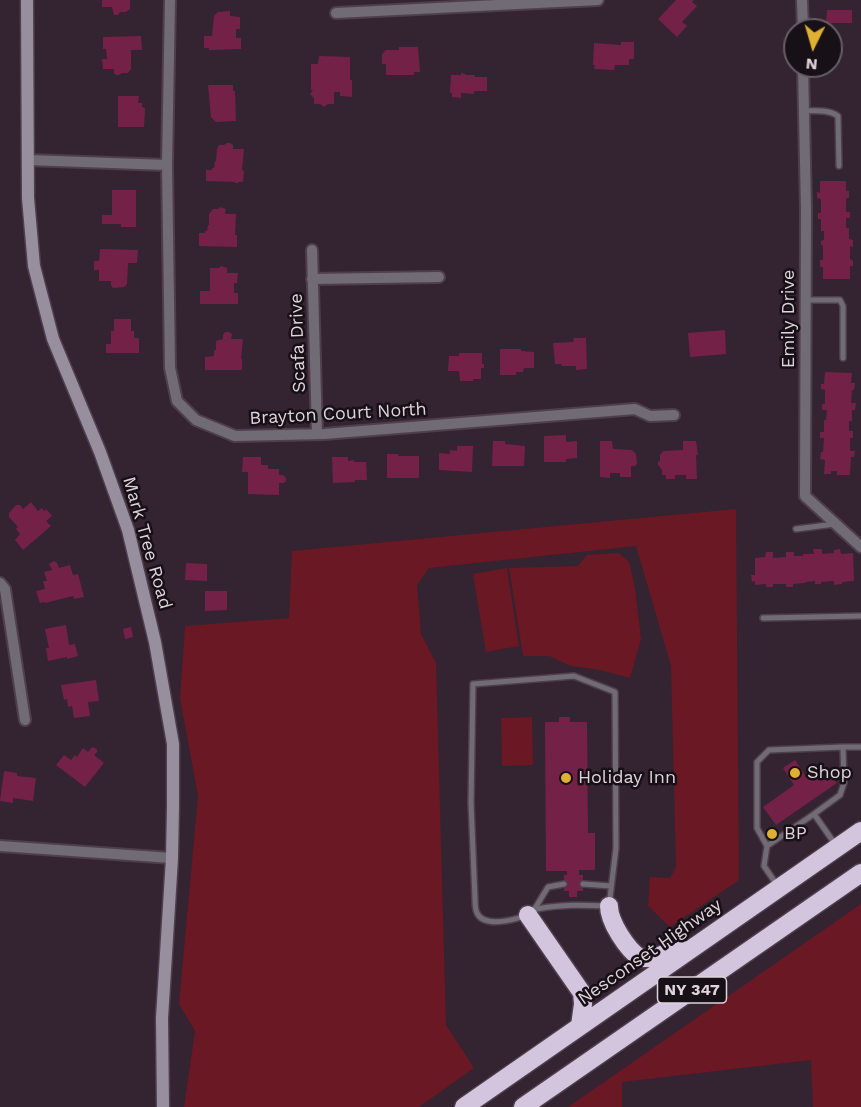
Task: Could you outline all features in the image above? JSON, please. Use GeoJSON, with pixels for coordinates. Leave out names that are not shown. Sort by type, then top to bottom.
{"type":"FeatureCollection","features":[{"type":"Feature","properties":{"kind":"highway","name":"Nesconset Highway"},"geometry":{"type":"LineString","coordinates":[[464,1107],[861,831]]}},
{"type":"Feature","properties":{"kind":"highway","name":"NY 347"},"geometry":{"type":"LineString","coordinates":[[523,1107],[861,873]]}},
{"type":"Feature","properties":{"kind":"highway"},"geometry":{"type":"LineString","coordinates":[[609,906],[609,913],[614,924],[640,958],[654,958],[710,936]]}},
{"type":"Feature","properties":{"kind":"highway"},"geometry":{"type":"LineString","coordinates":[[531,912],[582,993],[580,1026]]}},
{"type":"Feature","properties":{"kind":"main road","name":"Mark Tree Road"},"geometry":{"type":"LineString","coordinates":[[27,0],[28,198],[34,266],[53,339],[100,452],[128,530],[155,642],[173,744],[172,858],[162,1018],[163,1107]]}},
{"type":"Feature","properties":{"kind":"street","name":"Brayton Court North"},"geometry":{"type":"LineString","coordinates":[[170,0],[167,165],[170,368],[177,401],[196,420],[234,436],[317,434],[635,409],[650,416],[674,415]]}},
{"type":"Feature","properties":{"kind":"street"},"geometry":{"type":"LineString","coordinates":[[336,13],[598,0]]}},
{"type":"Feature","properties":{"kind":"street"},"geometry":{"type":"LineString","coordinates":[[802,0],[803,18]]}},
{"type":"Feature","properties":{"kind":"street","name":"Emily Drive"},"geometry":{"type":"LineString","coordinates":[[803,78],[806,300],[805,496],[861,547]]}},
{"type":"Feature","properties":{"kind":"street"},"geometry":{"type":"LineString","coordinates":[[28,160],[167,165]]}},
{"type":"Feature","properties":{"kind":"street","name":"Scafa Drive"},"geometry":{"type":"LineString","coordinates":[[312,250],[317,434]]}},
{"type":"Feature","properties":{"kind":"street"},"geometry":{"type":"LineString","coordinates":[[312,279],[439,277]]}},
{"type":"Feature","properties":{"kind":"street"},"geometry":{"type":"LineString","coordinates":[[0,583],[5,589],[25,720]]}},
{"type":"Feature","properties":{"kind":"street"},"geometry":{"type":"LineString","coordinates":[[0,846],[172,858]]}},
{"type":"Feature","properties":{"kind":"lane"},"geometry":{"type":"LineString","coordinates":[[804,111],[833,112],[838,116],[839,166]]}},
{"type":"Feature","properties":{"kind":"lane"},"geometry":{"type":"LineString","coordinates":[[806,300],[840,300],[843,306],[843,358]]}},
{"type":"Feature","properties":{"kind":"lane"},"geometry":{"type":"LineString","coordinates":[[796,529],[836,524]]}},
{"type":"Feature","properties":{"kind":"lane"},"geometry":{"type":"LineString","coordinates":[[763,618],[861,616]]}},
{"type":"Feature","properties":{"kind":"lane"},"geometry":{"type":"LineString","coordinates":[[574,676],[615,692],[616,848],[611,886],[609,906],[569,905],[531,912],[498,922],[486,921],[479,917],[476,912],[471,803],[473,684],[574,676]]}},
{"type":"Feature","properties":{"kind":"lane"},"geometry":{"type":"LineString","coordinates":[[767,846],[840,795],[844,783],[843,747]]}},
{"type":"Feature","properties":{"kind":"lane"},"geometry":{"type":"LineString","coordinates":[[779,888],[764,866],[767,846],[757,828],[757,762],[769,750],[861,747]]}},
{"type":"Feature","properties":{"kind":"lane"},"geometry":{"type":"LineString","coordinates":[[814,814],[837,848]]}},
{"type":"Feature","properties":{"kind":"lane"},"geometry":{"type":"LineString","coordinates":[[531,912],[548,887],[564,884]]}},
{"type":"Feature","properties":{"kind":"lane"},"geometry":{"type":"LineString","coordinates":[[583,884],[611,886]]}},
{"type":"Feature","properties":{"kind":"shaded area"},"geometry":{"type":"Polygon","coordinates":[[[736,509],[739,880],[670,927],[648,906],[650,877],[670,878],[676,867],[671,666],[636,546],[429,568],[417,585],[421,634],[436,663],[446,1025],[474,1068],[419,1107],[184,1107],[195,1031],[179,1004],[198,796],[180,698],[185,626],[289,618],[292,551],[736,509]]]}},
{"type":"Feature","properties":{"kind":"shaded area"},"geometry":{"type":"Polygon","coordinates":[[[619,553],[629,562],[635,588],[641,639],[630,678],[600,670],[571,666],[549,656],[523,656],[509,568],[578,566],[587,555],[619,553]]]}},
{"type":"Feature","properties":{"kind":"shaded area"},"geometry":{"type":"Polygon","coordinates":[[[507,568],[519,646],[486,652],[473,574],[507,568]]]}},
{"type":"Feature","properties":{"kind":"shaded area"},"geometry":{"type":"Polygon","coordinates":[[[532,717],[533,765],[502,766],[501,718],[532,717]]]}},
{"type":"Feature","properties":{"kind":"shaded area"},"geometry":{"type":"Polygon","coordinates":[[[861,904],[861,1107],[813,1107],[811,1060],[622,1082],[622,1107],[568,1107],[861,904]]]}},
{"type":"Feature","properties":{"kind":"building"},"geometry":{"type":"Polygon","coordinates":[[[102,0],[130,0],[130,9],[114,15],[112,7],[102,7],[102,0]]]}},
{"type":"Feature","properties":{"kind":"building"},"geometry":{"type":"Polygon","coordinates":[[[676,0],[694,0],[692,2],[697,6],[682,22],[687,26],[677,37],[658,19],[676,0]]]}},
{"type":"Feature","properties":{"kind":"building"},"geometry":{"type":"Polygon","coordinates":[[[827,10],[852,10],[852,23],[843,23],[843,18],[826,18],[827,10]]]}},
{"type":"Feature","properties":{"kind":"building"},"geometry":{"type":"Polygon","coordinates":[[[230,11],[230,16],[240,17],[240,29],[236,29],[236,38],[241,38],[241,49],[209,50],[209,48],[204,48],[204,36],[212,36],[214,16],[218,12],[230,11]]]}},
{"type":"Feature","properties":{"kind":"building"},"geometry":{"type":"Polygon","coordinates":[[[141,36],[142,50],[131,50],[131,69],[128,73],[116,75],[114,69],[103,69],[102,59],[107,59],[106,49],[103,49],[103,37],[141,36]]]}},
{"type":"Feature","properties":{"kind":"building"},"geometry":{"type":"Polygon","coordinates":[[[621,42],[634,42],[634,59],[629,59],[629,65],[615,65],[614,70],[594,69],[594,43],[621,45],[621,42]]]}},
{"type":"Feature","properties":{"kind":"building"},"geometry":{"type":"Polygon","coordinates":[[[399,47],[418,47],[420,72],[414,72],[414,75],[386,75],[386,64],[382,64],[382,54],[386,50],[399,50],[399,47]]]}},
{"type":"Feature","properties":{"kind":"building"},"geometry":{"type":"Polygon","coordinates":[[[319,56],[350,57],[352,97],[340,96],[340,92],[334,92],[334,104],[324,107],[314,104],[314,98],[310,94],[313,90],[311,90],[311,64],[318,64],[319,56]]]}},
{"type":"Feature","properties":{"kind":"building"},"geometry":{"type":"Polygon","coordinates":[[[461,73],[475,75],[475,77],[487,77],[487,91],[474,91],[474,94],[461,93],[461,98],[452,97],[450,93],[451,75],[461,75],[461,73]]]}},
{"type":"Feature","properties":{"kind":"building"},"geometry":{"type":"Polygon","coordinates":[[[208,85],[233,85],[236,121],[216,122],[211,117],[208,85]]]}},
{"type":"Feature","properties":{"kind":"building"},"geometry":{"type":"Polygon","coordinates":[[[118,96],[139,96],[138,103],[142,103],[142,107],[145,108],[144,127],[118,127],[118,96]]]}},
{"type":"Feature","properties":{"kind":"building"},"geometry":{"type":"Polygon","coordinates":[[[227,143],[233,145],[233,149],[244,149],[243,182],[206,181],[206,170],[214,168],[219,145],[227,143]]]}},
{"type":"Feature","properties":{"kind":"building"},"geometry":{"type":"Polygon","coordinates":[[[820,181],[846,181],[849,198],[846,198],[846,212],[850,212],[850,218],[846,218],[846,228],[849,228],[849,239],[853,240],[853,247],[850,246],[850,259],[853,261],[853,266],[850,266],[850,279],[823,279],[823,267],[820,267],[820,260],[823,260],[821,241],[824,240],[824,231],[821,231],[821,219],[818,219],[818,213],[821,213],[821,199],[817,198],[817,192],[820,193],[820,181]]]}},
{"type":"Feature","properties":{"kind":"building"},"geometry":{"type":"Polygon","coordinates":[[[112,190],[136,190],[136,227],[102,224],[102,215],[112,215],[112,190]]]}},
{"type":"Feature","properties":{"kind":"building"},"geometry":{"type":"Polygon","coordinates":[[[220,207],[226,209],[225,214],[236,214],[237,247],[199,246],[199,233],[207,231],[209,214],[213,209],[220,207]]]}},
{"type":"Feature","properties":{"kind":"building"},"geometry":{"type":"Polygon","coordinates":[[[100,249],[138,250],[137,263],[128,263],[127,284],[124,287],[113,288],[111,281],[99,281],[99,270],[94,270],[94,261],[99,261],[100,249]]]}},
{"type":"Feature","properties":{"kind":"building"},"geometry":{"type":"Polygon","coordinates":[[[221,266],[227,268],[227,273],[238,273],[237,283],[234,283],[234,293],[238,293],[238,304],[200,304],[200,291],[210,291],[210,268],[221,266]]]}},
{"type":"Feature","properties":{"kind":"building"},"geometry":{"type":"Polygon","coordinates":[[[114,319],[131,319],[131,331],[134,331],[134,338],[139,338],[139,353],[106,353],[106,344],[111,344],[114,319]]]}},
{"type":"Feature","properties":{"kind":"building"},"geometry":{"type":"Polygon","coordinates":[[[725,330],[726,354],[690,357],[688,333],[725,330]]]}},
{"type":"Feature","properties":{"kind":"building"},"geometry":{"type":"Polygon","coordinates":[[[225,332],[232,334],[231,339],[243,339],[242,370],[205,370],[205,357],[214,356],[216,341],[223,339],[225,332]]]}},
{"type":"Feature","properties":{"kind":"building"},"geometry":{"type":"Polygon","coordinates":[[[573,338],[586,338],[587,369],[576,370],[576,366],[555,364],[553,343],[574,342],[573,338]]]}},
{"type":"Feature","properties":{"kind":"building"},"geometry":{"type":"Polygon","coordinates":[[[500,349],[521,349],[521,351],[534,352],[534,368],[524,368],[523,372],[516,372],[516,375],[500,375],[500,349]]]}},
{"type":"Feature","properties":{"kind":"building"},"geometry":{"type":"Polygon","coordinates":[[[459,353],[482,353],[484,368],[481,368],[481,379],[460,381],[459,371],[448,371],[449,356],[459,356],[459,353]]]}},
{"type":"Feature","properties":{"kind":"building"},"geometry":{"type":"Polygon","coordinates":[[[825,372],[852,373],[851,383],[855,383],[851,403],[856,403],[855,410],[852,410],[852,421],[849,421],[849,431],[853,431],[853,438],[850,438],[850,451],[855,451],[854,457],[851,457],[850,475],[837,475],[837,471],[824,474],[825,460],[820,459],[824,438],[820,438],[820,432],[824,432],[827,410],[822,410],[822,404],[825,404],[825,390],[821,389],[821,384],[824,384],[825,372]]]}},
{"type":"Feature","properties":{"kind":"building"},"geometry":{"type":"Polygon","coordinates":[[[566,435],[566,442],[577,441],[577,458],[566,459],[566,462],[544,462],[544,436],[566,435]]]}},
{"type":"Feature","properties":{"kind":"building"},"geometry":{"type":"Polygon","coordinates":[[[493,441],[505,441],[505,444],[525,446],[524,466],[492,466],[493,441]]]}},
{"type":"Feature","properties":{"kind":"building"},"geometry":{"type":"Polygon","coordinates":[[[600,441],[612,441],[613,449],[632,450],[636,454],[637,464],[631,466],[631,477],[620,477],[620,473],[610,473],[610,478],[600,477],[600,441]]]}},
{"type":"Feature","properties":{"kind":"building"},"geometry":{"type":"Polygon","coordinates":[[[683,441],[696,441],[697,479],[686,479],[686,475],[675,475],[675,479],[666,479],[666,475],[662,475],[662,470],[658,465],[660,455],[663,451],[683,450],[683,441]]]}},
{"type":"Feature","properties":{"kind":"building"},"geometry":{"type":"Polygon","coordinates":[[[457,446],[473,446],[472,472],[439,470],[439,453],[450,454],[450,450],[457,451],[457,446]]]}},
{"type":"Feature","properties":{"kind":"building"},"geometry":{"type":"Polygon","coordinates":[[[387,454],[419,456],[419,478],[387,478],[387,454]]]}},
{"type":"Feature","properties":{"kind":"building"},"geometry":{"type":"Polygon","coordinates":[[[243,457],[261,457],[261,465],[268,465],[268,469],[279,469],[279,475],[283,475],[286,481],[279,483],[279,495],[248,494],[248,472],[242,472],[243,457]]]}},
{"type":"Feature","properties":{"kind":"building"},"geometry":{"type":"Polygon","coordinates":[[[332,457],[348,457],[348,461],[366,462],[367,480],[333,483],[332,457]]]}},
{"type":"Feature","properties":{"kind":"building"},"geometry":{"type":"Polygon","coordinates":[[[31,502],[38,511],[42,508],[44,511],[46,509],[52,516],[46,521],[51,526],[23,550],[15,540],[20,534],[16,529],[18,527],[9,517],[9,513],[16,505],[20,505],[23,509],[31,502]]]}},
{"type":"Feature","properties":{"kind":"building"},"geometry":{"type":"Polygon","coordinates":[[[813,549],[822,549],[822,554],[834,553],[834,550],[840,549],[841,554],[853,553],[854,581],[834,585],[834,581],[815,584],[815,581],[793,584],[793,587],[786,587],[786,584],[773,584],[773,587],[766,587],[766,584],[755,585],[755,581],[752,582],[751,575],[755,575],[755,558],[765,557],[766,552],[773,552],[773,558],[786,557],[786,552],[794,552],[794,556],[814,554],[813,549]]]}},
{"type":"Feature","properties":{"kind":"building"},"geometry":{"type":"Polygon","coordinates":[[[54,561],[59,568],[70,565],[73,575],[78,574],[84,597],[74,599],[73,596],[40,603],[36,591],[45,589],[43,581],[47,581],[44,572],[52,570],[49,564],[54,561]]]}},
{"type":"Feature","properties":{"kind":"building"},"geometry":{"type":"Polygon","coordinates":[[[186,563],[207,564],[207,581],[185,580],[186,563]]]}},
{"type":"Feature","properties":{"kind":"building"},"geometry":{"type":"Polygon","coordinates":[[[205,591],[227,591],[227,610],[205,611],[205,591]]]}},
{"type":"Feature","properties":{"kind":"building"},"geometry":{"type":"Polygon","coordinates":[[[66,625],[69,645],[75,644],[78,656],[48,661],[46,648],[49,648],[45,629],[66,625]]]}},
{"type":"Feature","properties":{"kind":"building"},"geometry":{"type":"Polygon","coordinates":[[[131,627],[133,637],[125,639],[123,629],[131,627]]]}},
{"type":"Feature","properties":{"kind":"building"},"geometry":{"type":"Polygon","coordinates":[[[96,680],[99,701],[88,702],[90,716],[74,718],[72,706],[68,707],[67,699],[64,700],[61,685],[96,680]]]}},
{"type":"Feature","properties":{"kind":"building","name":"Holiday Inn"},"geometry":{"type":"Polygon","coordinates":[[[559,717],[570,717],[570,722],[587,722],[588,833],[595,833],[595,870],[579,870],[579,875],[583,875],[583,891],[577,891],[577,897],[569,897],[569,891],[564,891],[564,875],[567,875],[567,871],[546,871],[545,722],[559,722],[559,717]]]}},
{"type":"Feature","properties":{"kind":"building"},"geometry":{"type":"Polygon","coordinates":[[[92,747],[97,749],[94,755],[104,763],[85,787],[56,765],[64,755],[71,760],[75,755],[77,757],[83,748],[88,752],[92,747]]]}},
{"type":"Feature","properties":{"kind":"building"},"geometry":{"type":"Polygon","coordinates":[[[795,760],[806,777],[824,765],[837,783],[776,825],[763,807],[794,785],[783,768],[795,760]]]}},
{"type":"Feature","properties":{"kind":"building"},"geometry":{"type":"Polygon","coordinates":[[[4,771],[17,773],[17,776],[36,778],[33,801],[13,798],[13,803],[0,801],[4,771]]]}},
{"type":"Feature","properties":{"kind":"place","name":"Shop"},"geometry":{"type":"Point","coordinates":[795,773]}},
{"type":"Feature","properties":{"kind":"place","name":"Holiday Inn"},"geometry":{"type":"Point","coordinates":[566,778]}},
{"type":"Feature","properties":{"kind":"place","name":"BP"},"geometry":{"type":"Point","coordinates":[772,834]}}]}
